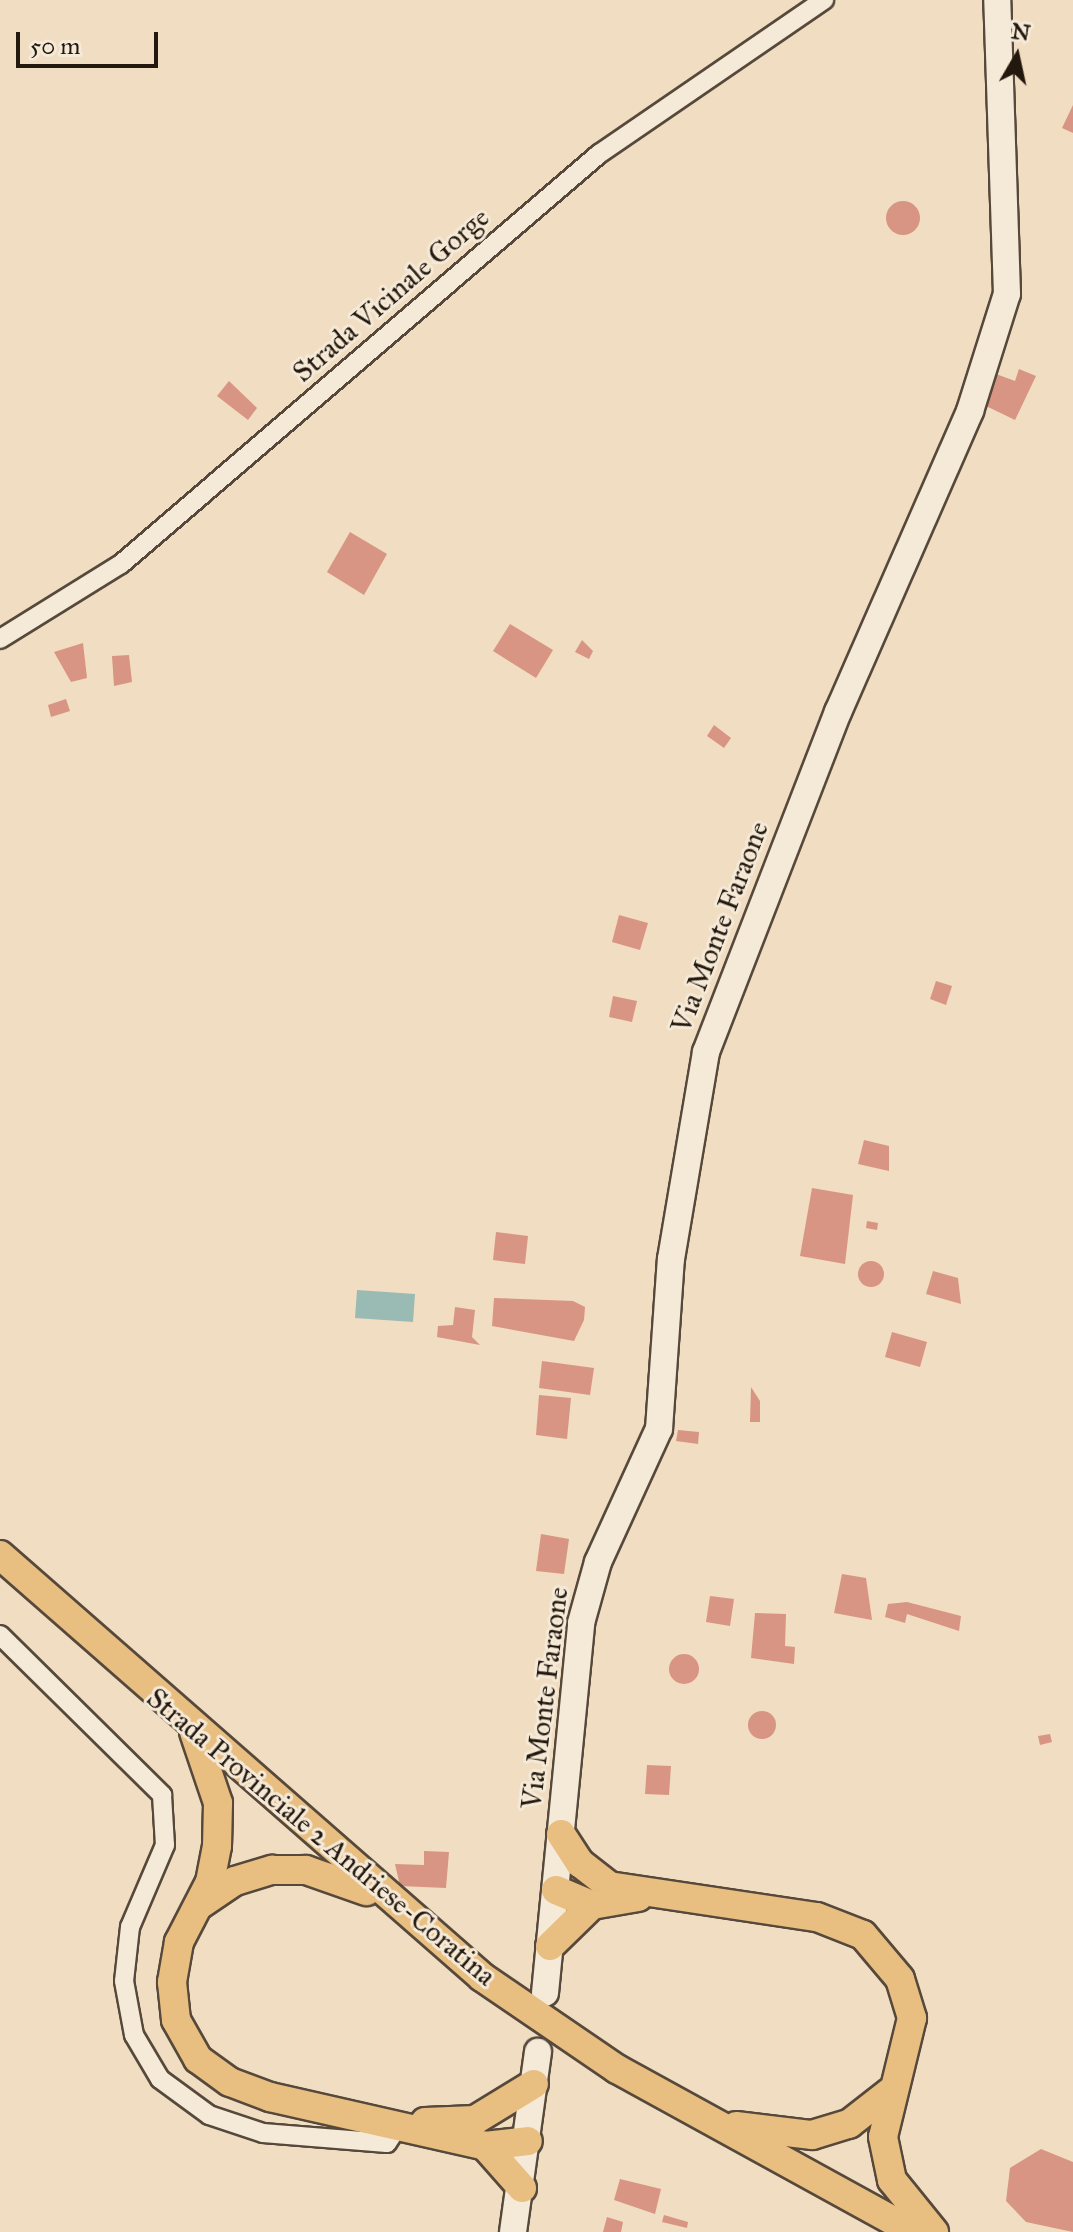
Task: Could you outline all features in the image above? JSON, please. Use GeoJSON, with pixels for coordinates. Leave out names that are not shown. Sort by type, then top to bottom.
{"type":"FeatureCollection","features":[{"type":"Feature","properties":{"kind":"main road","name":"Strada Provinciale 2 Andriese-Coratina"},"geometry":{"type":"LineString","coordinates":[[0,1555],[382,1897],[549,2024],[712,2121],[914,2232]]}},
{"type":"Feature","properties":{"kind":"main road"},"geometry":{"type":"LineString","coordinates":[[193,1731],[218,1803],[217,1846],[201,1904],[179,1942],[172,1982],[176,2020],[198,2059],[230,2082],[270,2097],[400,2123],[485,2146],[528,2141]]}},
{"type":"Feature","properties":{"kind":"main road"},"geometry":{"type":"LineString","coordinates":[[561,1834],[601,1896]]}},
{"type":"Feature","properties":{"kind":"main road"},"geometry":{"type":"LineString","coordinates":[[201,1904],[235,1881],[272,1870],[306,1870],[382,1897]]}},
{"type":"Feature","properties":{"kind":"main road"},"geometry":{"type":"LineString","coordinates":[[556,1890],[601,1896],[643,1896],[817,1917],[863,1935],[900,1979],[912,2018],[890,2092],[883,2137],[892,2180],[934,2232]]}},
{"type":"Feature","properties":{"kind":"main road"},"geometry":{"type":"LineString","coordinates":[[550,1946],[601,1896]]}},
{"type":"Feature","properties":{"kind":"main road"},"geometry":{"type":"LineString","coordinates":[[475,2120],[534,2084]]}},
{"type":"Feature","properties":{"kind":"main road"},"geometry":{"type":"LineString","coordinates":[[712,2121],[812,2135],[849,2124],[890,2092]]}},
{"type":"Feature","properties":{"kind":"main road"},"geometry":{"type":"LineString","coordinates":[[400,2123],[475,2120],[528,2141]]}},
{"type":"Feature","properties":{"kind":"main road"},"geometry":{"type":"LineString","coordinates":[[485,2146],[522,2188]]}},
{"type":"Feature","properties":{"kind":"street","name":"Strada Vicinale Gorge"},"geometry":{"type":"LineString","coordinates":[[0,639],[121,564],[609,145],[824,0]]}},
{"type":"Feature","properties":{"kind":"street","name":"Via Monte Faraone"},"geometry":{"type":"LineString","coordinates":[[545,1993],[588,1591],[647,1462],[665,1397],[671,1259],[706,1052],[838,712],[970,411],[1004,307],[1010,233],[997,0]]}},
{"type":"Feature","properties":{"kind":"street"},"geometry":{"type":"LineString","coordinates":[[0,1635],[162,1795],[165,1845],[130,1927],[124,1981],[134,2035],[160,2079],[209,2115],[263,2133],[387,2143],[400,2123]]}},
{"type":"Feature","properties":{"kind":"street"},"geometry":{"type":"LineString","coordinates":[[513,2232],[522,2188],[538,2052]]}},
{"type":"Feature","properties":{"kind":"water"},"geometry":{"type":"Polygon","coordinates":[[[357,1290],[415,1294],[413,1322],[355,1318],[357,1290]]]}},
{"type":"Feature","properties":{"kind":"building"},"geometry":{"type":"Polygon","coordinates":[[[1073,105],[1073,133],[1062,128],[1073,105]]]}},
{"type":"Feature","properties":{"kind":"building"},"geometry":{"type":"Polygon","coordinates":[[[903,201],[915,206],[920,218],[915,230],[903,235],[891,230],[886,218],[891,206],[903,201]]]}},
{"type":"Feature","properties":{"kind":"building"},"geometry":{"type":"Polygon","coordinates":[[[1019,369],[1036,376],[1015,420],[984,405],[996,374],[1015,381],[1019,369]]]}},
{"type":"Feature","properties":{"kind":"building"},"geometry":{"type":"Polygon","coordinates":[[[229,381],[257,408],[248,420],[217,396],[229,381]]]}},
{"type":"Feature","properties":{"kind":"building"},"geometry":{"type":"Polygon","coordinates":[[[350,532],[387,554],[364,595],[327,572],[350,532]]]}},
{"type":"Feature","properties":{"kind":"building"},"geometry":{"type":"Polygon","coordinates":[[[510,624],[553,650],[536,678],[493,651],[510,624]]]}},
{"type":"Feature","properties":{"kind":"building"},"geometry":{"type":"Polygon","coordinates":[[[582,640],[593,651],[589,659],[575,652],[582,640]]]}},
{"type":"Feature","properties":{"kind":"building"},"geometry":{"type":"Polygon","coordinates":[[[83,643],[87,678],[71,682],[54,652],[83,643]]]}},
{"type":"Feature","properties":{"kind":"building"},"geometry":{"type":"Polygon","coordinates":[[[129,655],[132,682],[114,686],[112,656],[129,655]]]}},
{"type":"Feature","properties":{"kind":"building"},"geometry":{"type":"Polygon","coordinates":[[[66,699],[70,711],[51,717],[48,705],[66,699]]]}},
{"type":"Feature","properties":{"kind":"building"},"geometry":{"type":"Polygon","coordinates":[[[714,725],[731,738],[724,748],[707,736],[714,725]]]}},
{"type":"Feature","properties":{"kind":"building"},"geometry":{"type":"Polygon","coordinates":[[[619,915],[648,923],[640,950],[612,942],[619,915]]]}},
{"type":"Feature","properties":{"kind":"building"},"geometry":{"type":"Polygon","coordinates":[[[936,981],[952,986],[946,1005],[930,999],[936,981]]]}},
{"type":"Feature","properties":{"kind":"building"},"geometry":{"type":"Polygon","coordinates":[[[613,996],[637,1001],[632,1022],[609,1017],[613,996]]]}},
{"type":"Feature","properties":{"kind":"building"},"geometry":{"type":"Polygon","coordinates":[[[864,1140],[889,1146],[889,1171],[858,1164],[864,1140]]]}},
{"type":"Feature","properties":{"kind":"building"},"geometry":{"type":"Polygon","coordinates":[[[812,1188],[853,1195],[845,1264],[800,1256],[812,1188]]]}},
{"type":"Feature","properties":{"kind":"building"},"geometry":{"type":"Polygon","coordinates":[[[867,1221],[878,1223],[877,1230],[866,1228],[867,1221]]]}},
{"type":"Feature","properties":{"kind":"building"},"geometry":{"type":"Polygon","coordinates":[[[496,1232],[528,1236],[525,1264],[493,1260],[496,1232]]]}},
{"type":"Feature","properties":{"kind":"building"},"geometry":{"type":"Polygon","coordinates":[[[871,1261],[880,1265],[884,1274],[880,1283],[871,1287],[862,1283],[858,1274],[862,1265],[871,1261]]]}},
{"type":"Feature","properties":{"kind":"building"},"geometry":{"type":"Polygon","coordinates":[[[933,1271],[958,1278],[961,1304],[926,1294],[933,1271]]]}},
{"type":"Feature","properties":{"kind":"building"},"geometry":{"type":"Polygon","coordinates":[[[494,1298],[573,1301],[585,1307],[584,1320],[574,1341],[492,1326],[494,1298]]]}},
{"type":"Feature","properties":{"kind":"building"},"geometry":{"type":"Polygon","coordinates":[[[455,1307],[475,1310],[472,1337],[480,1345],[437,1337],[438,1326],[453,1325],[455,1307]]]}},
{"type":"Feature","properties":{"kind":"building"},"geometry":{"type":"Polygon","coordinates":[[[892,1332],[927,1342],[920,1367],[885,1357],[892,1332]]]}},
{"type":"Feature","properties":{"kind":"building"},"geometry":{"type":"Polygon","coordinates":[[[542,1361],[594,1368],[590,1395],[539,1388],[542,1361]]]}},
{"type":"Feature","properties":{"kind":"building"},"geometry":{"type":"Polygon","coordinates":[[[751,1387],[760,1401],[760,1422],[750,1422],[751,1387]]]}},
{"type":"Feature","properties":{"kind":"building"},"geometry":{"type":"Polygon","coordinates":[[[539,1395],[571,1398],[567,1439],[536,1435],[539,1395]]]}},
{"type":"Feature","properties":{"kind":"building"},"geometry":{"type":"Polygon","coordinates":[[[678,1430],[699,1432],[698,1444],[676,1441],[678,1430]]]}},
{"type":"Feature","properties":{"kind":"building"},"geometry":{"type":"Polygon","coordinates":[[[541,1534],[569,1539],[564,1574],[536,1571],[541,1534]]]}},
{"type":"Feature","properties":{"kind":"building"},"geometry":{"type":"Polygon","coordinates":[[[842,1574],[866,1578],[872,1620],[834,1613],[842,1574]]]}},
{"type":"Feature","properties":{"kind":"building"},"geometry":{"type":"Polygon","coordinates":[[[710,1596],[734,1599],[730,1626],[706,1622],[710,1596]]]}},
{"type":"Feature","properties":{"kind":"building"},"geometry":{"type":"Polygon","coordinates":[[[907,1602],[961,1616],[959,1631],[907,1614],[905,1623],[885,1617],[888,1604],[907,1602]]]}},
{"type":"Feature","properties":{"kind":"building"},"geometry":{"type":"Polygon","coordinates":[[[755,1613],[786,1614],[785,1646],[795,1647],[794,1664],[751,1658],[755,1613]]]}},
{"type":"Feature","properties":{"kind":"building"},"geometry":{"type":"Polygon","coordinates":[[[684,1654],[690,1655],[698,1663],[698,1675],[690,1683],[684,1684],[678,1683],[670,1675],[669,1669],[670,1663],[678,1655],[684,1654]]]}},
{"type":"Feature","properties":{"kind":"building"},"geometry":{"type":"Polygon","coordinates":[[[762,1711],[772,1715],[776,1725],[772,1735],[762,1739],[752,1735],[748,1725],[752,1715],[762,1711]]]}},
{"type":"Feature","properties":{"kind":"building"},"geometry":{"type":"Polygon","coordinates":[[[1050,1734],[1052,1742],[1040,1745],[1038,1736],[1050,1734]]]}},
{"type":"Feature","properties":{"kind":"building"},"geometry":{"type":"Polygon","coordinates":[[[647,1765],[671,1766],[669,1795],[645,1794],[647,1765]]]}},
{"type":"Feature","properties":{"kind":"building"},"geometry":{"type":"Polygon","coordinates":[[[424,1851],[449,1852],[446,1888],[400,1886],[395,1864],[424,1865],[424,1851]]]}},
{"type":"Feature","properties":{"kind":"building"},"geometry":{"type":"Polygon","coordinates":[[[1041,2149],[1073,2162],[1073,2232],[1026,2222],[1006,2201],[1010,2168],[1041,2149]]]}},
{"type":"Feature","properties":{"kind":"building"},"geometry":{"type":"Polygon","coordinates":[[[620,2179],[661,2189],[655,2214],[614,2200],[620,2179]]]}},
{"type":"Feature","properties":{"kind":"building"},"geometry":{"type":"Polygon","coordinates":[[[664,2215],[688,2222],[687,2228],[662,2222],[664,2215]]]}},
{"type":"Feature","properties":{"kind":"building"},"geometry":{"type":"Polygon","coordinates":[[[607,2217],[623,2222],[621,2232],[603,2232],[607,2217]]]}}]}
